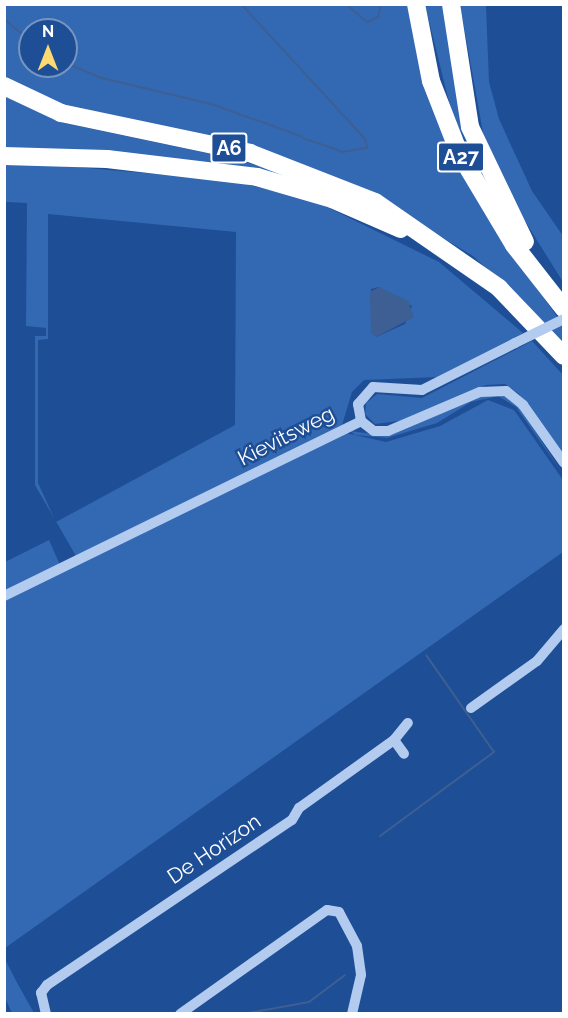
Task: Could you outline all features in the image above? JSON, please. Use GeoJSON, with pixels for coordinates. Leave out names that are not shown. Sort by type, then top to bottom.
{"type":"FeatureCollection","features":[{"type":"Feature","properties":{"kind":"highway","name":"A27"},"geometry":{"type":"LineString","coordinates":[[416,4],[431,81],[459,153],[514,245],[564,309]]}},
{"type":"Feature","properties":{"kind":"highway","name":"A27"},"geometry":{"type":"LineString","coordinates":[[452,4],[470,127],[550,289]]}},
{"type":"Feature","properties":{"kind":"highway","name":"A6"},"geometry":{"type":"LineString","coordinates":[[4,86],[82,120],[295,167],[375,201],[442,244]]}},
{"type":"Feature","properties":{"kind":"highway","name":"A6"},"geometry":{"type":"LineString","coordinates":[[4,156],[107,159],[257,177],[332,199],[442,244]]}},
{"type":"Feature","properties":{"kind":"highway"},"geometry":{"type":"LineString","coordinates":[[442,244],[499,288],[564,356]]}},
{"type":"Feature","properties":{"kind":"street","name":"Kievitsweg"},"geometry":{"type":"LineString","coordinates":[[4,596],[361,421],[358,404],[373,387],[422,390],[564,319]]}},
{"type":"Feature","properties":{"kind":"street"},"geometry":{"type":"LineString","coordinates":[[361,421],[374,431],[388,431],[480,392],[506,391],[523,405],[564,463]]}},
{"type":"Feature","properties":{"kind":"street"},"geometry":{"type":"LineString","coordinates":[[471,708],[537,661],[564,629]]}},
{"type":"Feature","properties":{"kind":"street","name":"De Horizon"},"geometry":{"type":"LineString","coordinates":[[46,1014],[41,993],[47,985],[162,904],[183,898],[394,740],[408,723]]}},
{"type":"Feature","properties":{"kind":"street"},"geometry":{"type":"LineString","coordinates":[[394,740],[404,754]]}},
{"type":"Feature","properties":{"kind":"street"},"geometry":{"type":"LineString","coordinates":[[180,1014],[327,910],[339,912],[354,936],[361,975],[352,1014]]}},
{"type":"Feature","properties":{"kind":"shaded area"},"geometry":{"type":"Polygon","coordinates":[[[4,5],[410,5],[497,232],[563,325],[563,341],[473,256],[354,185],[287,158],[65,109],[5,79],[4,5]]]}},
{"type":"Feature","properties":{"kind":"shaded area"},"geometry":{"type":"Polygon","coordinates":[[[425,5],[446,5],[459,111],[493,196],[452,114],[425,5]]]}},
{"type":"Feature","properties":{"kind":"shaded area"},"geometry":{"type":"Polygon","coordinates":[[[460,5],[486,5],[489,82],[499,119],[532,191],[563,236],[563,282],[515,205],[484,138],[460,5]]]}},
{"type":"Feature","properties":{"kind":"shaded area"},"geometry":{"type":"Polygon","coordinates":[[[5,96],[64,123],[240,160],[327,188],[5,150],[5,96]]]}},
{"type":"Feature","properties":{"kind":"shaded area"},"geometry":{"type":"Polygon","coordinates":[[[5,161],[227,180],[313,200],[439,262],[523,333],[438,377],[364,380],[352,392],[342,425],[76,556],[56,522],[235,425],[236,232],[48,214],[48,339],[38,340],[38,483],[55,519],[35,485],[35,336],[46,336],[46,328],[26,326],[27,203],[5,202],[5,161]],[[379,287],[371,289],[376,337],[405,324],[412,306],[379,287]]]}},
{"type":"Feature","properties":{"kind":"shaded area"},"geometry":{"type":"Polygon","coordinates":[[[379,287],[408,301],[414,317],[376,337],[371,333],[370,292],[379,287]]]}},
{"type":"Feature","properties":{"kind":"shaded area"},"geometry":{"type":"Polygon","coordinates":[[[532,341],[563,375],[563,455],[519,394],[505,384],[486,385],[399,421],[375,424],[365,414],[366,403],[377,394],[422,398],[532,341]]]}},
{"type":"Feature","properties":{"kind":"shaded area"},"geometry":{"type":"Polygon","coordinates":[[[502,394],[519,407],[563,474],[516,407],[498,396],[471,402],[437,423],[387,438],[355,435],[350,431],[388,436],[481,395],[502,394]]]}},
{"type":"Feature","properties":{"kind":"shaded area"},"geometry":{"type":"Polygon","coordinates":[[[488,400],[514,410],[563,480],[563,552],[5,948],[5,600],[346,433],[386,442],[440,426],[488,400]]]}},
{"type":"Feature","properties":{"kind":"shaded area"},"geometry":{"type":"Polygon","coordinates":[[[49,540],[60,565],[5,591],[5,562],[49,540]]]}},
{"type":"Feature","properties":{"kind":"shaded area"},"geometry":{"type":"Polygon","coordinates":[[[5,959],[34,1013],[12,1013],[5,998],[5,959]]]}},
{"type":"Feature","properties":{"kind":"waterway"},"geometry":{"type":"LineString","coordinates":[[241,4],[365,139],[367,148],[343,152],[303,138]]}},
{"type":"Feature","properties":{"kind":"waterway"},"geometry":{"type":"LineString","coordinates":[[346,4],[367,22],[378,17],[381,4]]}},
{"type":"Feature","properties":{"kind":"waterway"},"geometry":{"type":"LineString","coordinates":[[4,19],[18,31]]}},
{"type":"Feature","properties":{"kind":"waterway"},"geometry":{"type":"LineString","coordinates":[[78,68],[102,78],[211,104],[301,136]]}},
{"type":"Feature","properties":{"kind":"waterway"},"geometry":{"type":"LineString","coordinates":[[380,836],[494,752],[426,655]]}},
{"type":"Feature","properties":{"kind":"waterway"},"geometry":{"type":"LineString","coordinates":[[243,1014],[309,1002],[345,975]]}}]}
